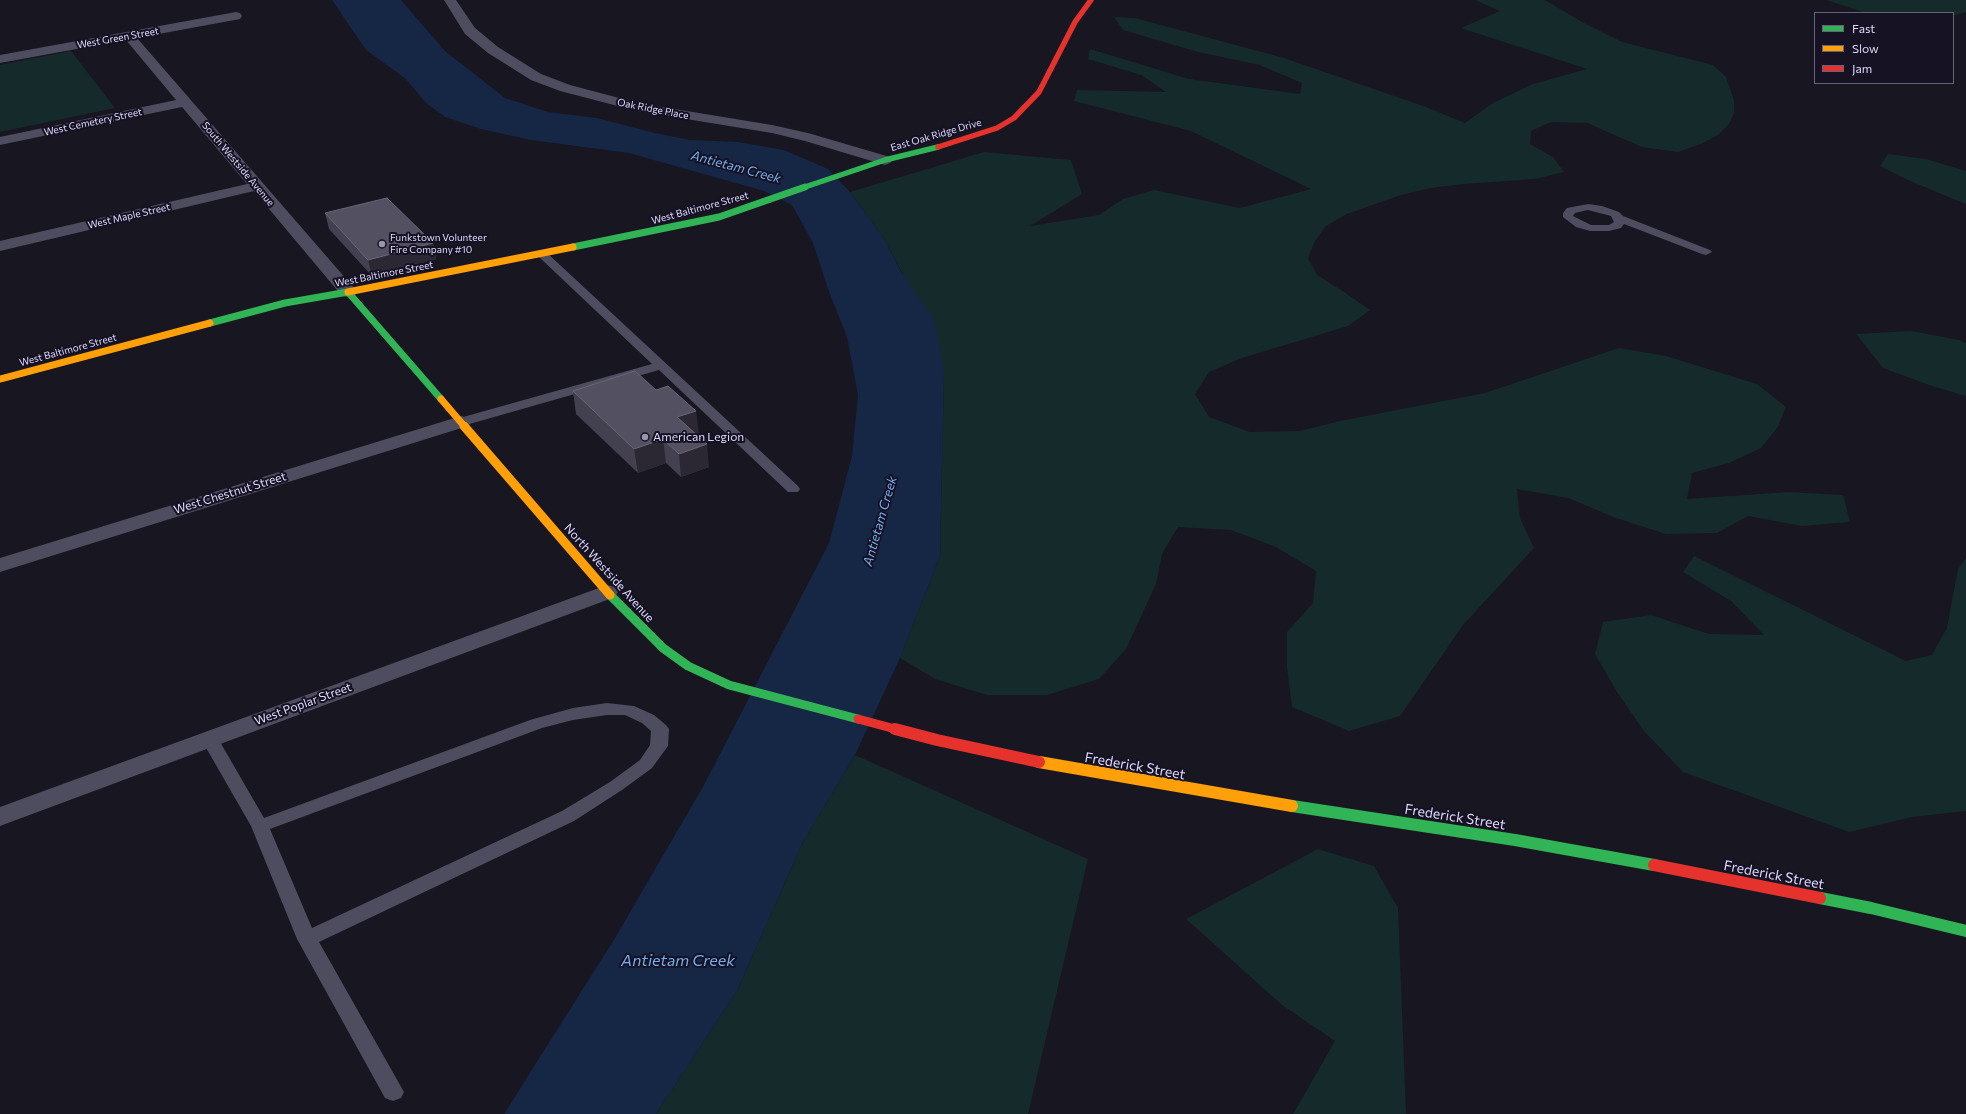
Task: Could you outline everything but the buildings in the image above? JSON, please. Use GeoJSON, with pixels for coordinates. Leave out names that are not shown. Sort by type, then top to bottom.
{"type":"FeatureCollection","features":[{"type":"Feature","properties":{"kind":"main road","name":"East Oak Ridge Drive"},"geometry":{"type":"LineString","coordinates":[[773,199],[886,160],[970,138],[997,128],[1014,118],[1039,92],[1075,22],[1091,0]]}},
{"type":"Feature","properties":{"kind":"main road","name":"West Baltimore Street"},"geometry":{"type":"LineString","coordinates":[[0,380],[285,303],[542,254],[688,224],[719,217],[773,199]]}},
{"type":"Feature","properties":{"kind":"main road","name":"North Westside Avenue"},"geometry":{"type":"LineString","coordinates":[[348,292],[607,592],[663,648],[688,666],[729,685],[937,740]]}},
{"type":"Feature","properties":{"kind":"main road","name":"Frederick Street"},"geometry":{"type":"LineString","coordinates":[[937,740],[1089,772],[1233,797],[1515,840],[1645,863],[1864,907],[1966,931]]}},
{"type":"Feature","properties":{"kind":"street","name":"Oak Ridge Place"},"geometry":{"type":"LineString","coordinates":[[450,0],[470,31],[493,50],[536,77],[565,88],[637,107],[772,129],[808,137],[886,160]]}},
{"type":"Feature","properties":{"kind":"street","name":"West Green Street"},"geometry":{"type":"LineString","coordinates":[[0,60],[236,16]]}},
{"type":"Feature","properties":{"kind":"street","name":"South Westside Avenue"},"geometry":{"type":"LineString","coordinates":[[129,36],[348,292]]}},
{"type":"Feature","properties":{"kind":"street","name":"West Cemetery Street"},"geometry":{"type":"LineString","coordinates":[[0,141],[186,102]]}},
{"type":"Feature","properties":{"kind":"street","name":"West Maple Street"},"geometry":{"type":"LineString","coordinates":[[0,246],[257,186]]}},
{"type":"Feature","properties":{"kind":"street","name":"West Chestnut Street"},"geometry":{"type":"LineString","coordinates":[[0,565],[461,422]]}},
{"type":"Feature","properties":{"kind":"street","name":"West Poplar Street"},"geometry":{"type":"LineString","coordinates":[[0,817],[607,592]]}},
{"type":"Feature","properties":{"kind":"lane"},"geometry":{"type":"LineString","coordinates":[[1619,218],[1706,252]]}},
{"type":"Feature","properties":{"kind":"lane"},"geometry":{"type":"LineString","coordinates":[[542,254],[793,489]]}},
{"type":"Feature","properties":{"kind":"lane"},"geometry":{"type":"LineString","coordinates":[[461,422],[660,366]]}},
{"type":"Feature","properties":{"kind":"lane"},"geometry":{"type":"LineString","coordinates":[[260,826],[536,724],[573,714],[607,709],[628,710],[648,719],[660,728],[659,746],[646,764],[616,786],[568,816],[307,940]]}},
{"type":"Feature","properties":{"kind":"lane"},"geometry":{"type":"LineString","coordinates":[[210,739],[260,826],[307,940],[393,1092]]}},
{"type":"Feature","properties":{"kind":"green space"},"geometry":{"type":"Polygon","coordinates":[[[1475,0],[1545,0],[1582,22],[1622,42],[1713,65],[1726,77],[1734,101],[1734,113],[1729,124],[1718,135],[1701,144],[1678,152],[1642,147],[1587,123],[1551,122],[1531,131],[1530,144],[1553,157],[1564,172],[1535,179],[1463,184],[1431,188],[1401,195],[1347,214],[1326,226],[1315,241],[1308,258],[1317,275],[1370,310],[1348,326],[1242,358],[1209,372],[1195,394],[1209,417],[1250,432],[1300,431],[1340,421],[1485,393],[1619,348],[1666,356],[1757,384],[1786,407],[1777,428],[1761,448],[1729,463],[1692,473],[1687,499],[1789,492],[1843,495],[1850,522],[1802,526],[1748,516],[1717,533],[1666,534],[1616,518],[1568,498],[1517,489],[1520,518],[1534,548],[1463,625],[1400,716],[1349,731],[1292,707],[1287,668],[1287,632],[1313,603],[1316,571],[1276,547],[1231,530],[1178,527],[1162,554],[1156,584],[1126,649],[1099,679],[1047,695],[987,695],[935,679],[900,658],[940,556],[944,373],[902,272],[883,237],[850,192],[984,152],[1071,160],[1082,194],[1030,226],[1099,215],[1123,199],[1154,190],[1240,208],[1311,189],[1191,131],[1074,101],[1077,90],[1166,92],[1141,75],[1088,59],[1090,49],[1189,79],[1300,94],[1302,83],[1260,65],[1198,52],[1123,30],[1114,17],[1135,18],[1284,58],[1426,107],[1465,123],[1493,103],[1533,84],[1587,69],[1461,28],[1500,11],[1475,0]]]}},
{"type":"Feature","properties":{"kind":"green space"},"geometry":{"type":"Polygon","coordinates":[[[1826,0],[1966,0],[1966,12],[1954,16],[1954,12],[1863,12],[1826,0]]]}},
{"type":"Feature","properties":{"kind":"green space"},"geometry":{"type":"Polygon","coordinates":[[[71,51],[115,108],[0,132],[0,65],[71,51]]]}},
{"type":"Feature","properties":{"kind":"green space"},"geometry":{"type":"Polygon","coordinates":[[[1888,154],[1926,159],[1966,171],[1966,204],[1910,181],[1880,166],[1888,154]]]}},
{"type":"Feature","properties":{"kind":"green space"},"geometry":{"type":"Polygon","coordinates":[[[1912,331],[1959,340],[1966,343],[1966,396],[1929,385],[1883,368],[1856,334],[1912,331]]]}},
{"type":"Feature","properties":{"kind":"green space"},"geometry":{"type":"Polygon","coordinates":[[[1694,556],[1906,661],[1932,655],[1947,628],[1958,569],[1966,558],[1966,811],[1912,817],[1849,832],[1683,772],[1644,731],[1617,692],[1595,654],[1603,622],[1651,615],[1709,634],[1764,635],[1731,601],[1683,572],[1694,556]]]}},
{"type":"Feature","properties":{"kind":"green space"},"geometry":{"type":"Polygon","coordinates":[[[855,755],[1088,859],[1028,1114],[656,1114],[737,991],[803,842],[855,755]]]}},
{"type":"Feature","properties":{"kind":"green space"},"geometry":{"type":"Polygon","coordinates":[[[1318,849],[1374,866],[1398,908],[1406,1114],[1293,1114],[1335,1041],[1282,1005],[1186,919],[1318,849]]]}},
{"type":"Feature","properties":{"kind":"water","name":"Antietam Creek"},"geometry":{"type":"Polygon","coordinates":[[[332,0],[401,0],[445,51],[505,98],[548,112],[597,118],[655,133],[690,140],[738,142],[784,150],[828,169],[850,192],[883,237],[902,273],[935,322],[944,373],[940,556],[900,658],[855,755],[803,842],[737,991],[656,1114],[504,1114],[615,938],[704,785],[829,543],[852,456],[858,395],[847,337],[828,289],[813,243],[792,205],[764,191],[629,153],[531,140],[481,129],[445,117],[426,103],[406,79],[366,50],[332,0]]]}},
{"type":"Feature","properties":{"kind":"traffic: fast"},"geometry":{"type":"LineString","coordinates":[[573,247],[719,217],[885,160],[938,147]]}},
{"type":"Feature","properties":{"kind":"traffic: fast"},"geometry":{"type":"LineString","coordinates":[[210,323],[285,303],[348,292],[441,399]]}},
{"type":"Feature","properties":{"kind":"traffic: fast"},"geometry":{"type":"LineString","coordinates":[[610,595],[663,648],[688,666],[729,685],[858,719]]}},
{"type":"Feature","properties":{"kind":"traffic: fast"},"geometry":{"type":"LineString","coordinates":[[1292,806],[1515,840],[1654,865]]}},
{"type":"Feature","properties":{"kind":"traffic: fast"},"geometry":{"type":"LineString","coordinates":[[1820,898],[1871,908],[1966,931]]}},
{"type":"Feature","properties":{"kind":"traffic: slow"},"geometry":{"type":"LineString","coordinates":[[348,292],[573,247]]}},
{"type":"Feature","properties":{"kind":"traffic: slow"},"geometry":{"type":"LineString","coordinates":[[0,379],[210,323]]}},
{"type":"Feature","properties":{"kind":"traffic: slow"},"geometry":{"type":"LineString","coordinates":[[441,399],[610,595]]}},
{"type":"Feature","properties":{"kind":"traffic: slow"},"geometry":{"type":"LineString","coordinates":[[1039,762],[1089,772],[1292,806]]}},
{"type":"Feature","properties":{"kind":"traffic: jam"},"geometry":{"type":"LineString","coordinates":[[938,147],[997,128],[1014,118],[1039,92],[1075,22],[1091,0]]}},
{"type":"Feature","properties":{"kind":"traffic: jam"},"geometry":{"type":"LineString","coordinates":[[858,719],[937,740],[1039,762]]}},
{"type":"Feature","properties":{"kind":"traffic: jam"},"geometry":{"type":"LineString","coordinates":[[1654,865],[1820,898]]}},
{"type":"Feature","properties":{"kind":"place","name":"Funkstown Volunteer Fire Company #10"},"geometry":{"type":"Point","coordinates":[382,244]}},
{"type":"Feature","properties":{"kind":"place","name":"American Legion"},"geometry":{"type":"Point","coordinates":[645,437]}}]}
